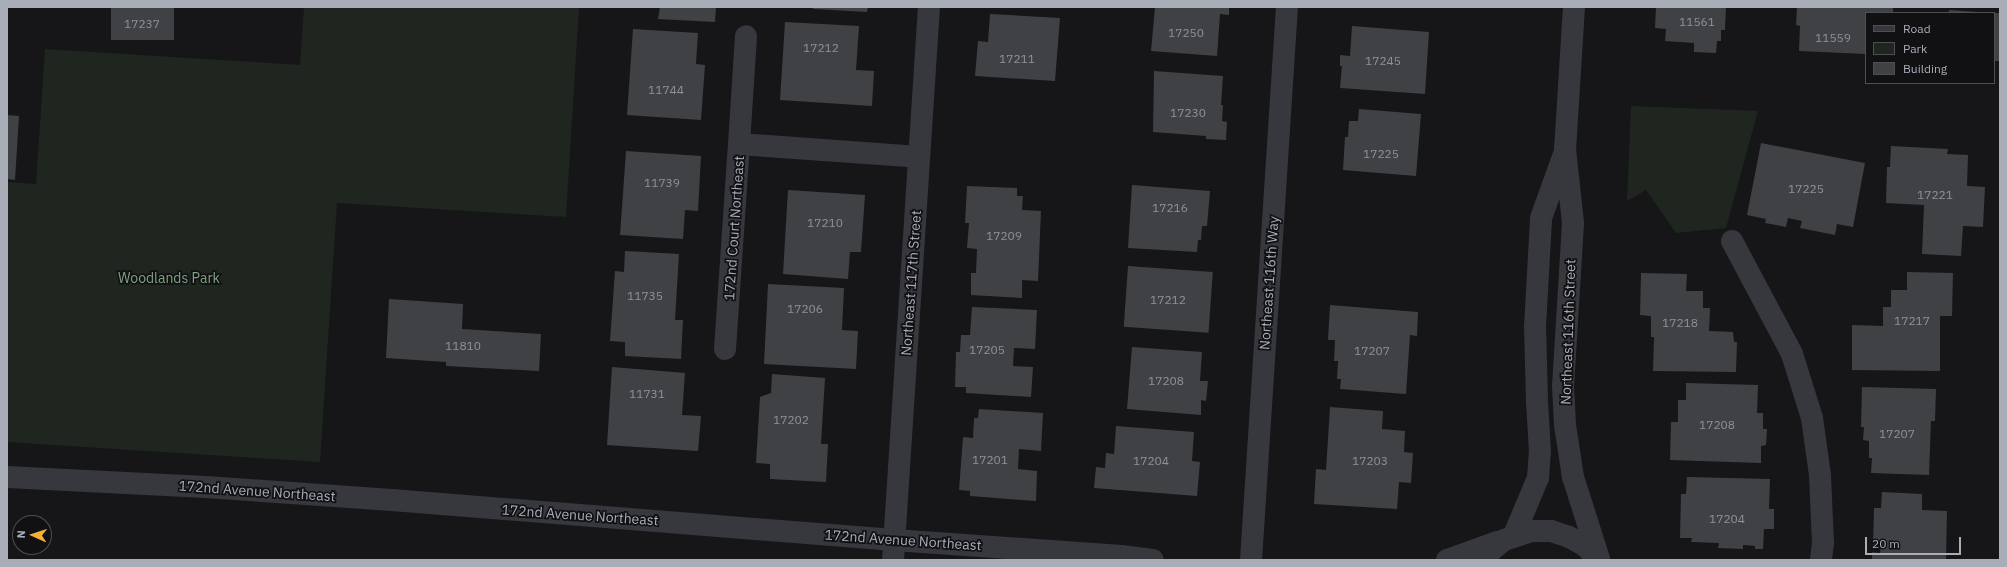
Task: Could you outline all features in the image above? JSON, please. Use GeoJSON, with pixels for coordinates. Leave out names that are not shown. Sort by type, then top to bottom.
{"type":"FeatureCollection","features":[{"type":"Feature","properties":{"kind":"street","name":"Northeast 117th Street"},"geometry":{"type":"LineString","coordinates":[[894,550],[929,7]]}},
{"type":"Feature","properties":{"kind":"street","name":"Northeast 116th Way"},"geometry":{"type":"LineString","coordinates":[[1251,560],[1287,7]]}},
{"type":"Feature","properties":{"kind":"street","name":"Northeast 116th Street"},"geometry":{"type":"LineString","coordinates":[[1574,7],[1565,149],[1573,224],[1563,386],[1566,425],[1573,477],[1599,560]]}},
{"type":"Feature","properties":{"kind":"street"},"geometry":{"type":"LineString","coordinates":[[739,144],[746,36]]}},
{"type":"Feature","properties":{"kind":"street","name":"172nd Court Northeast"},"geometry":{"type":"LineString","coordinates":[[725,348],[739,144],[920,157]]}},
{"type":"Feature","properties":{"kind":"street","name":"Northeast 116th Street"},"geometry":{"type":"LineString","coordinates":[[1509,538],[1538,478],[1540,452],[1535,327],[1541,218],[1565,149]]}},
{"type":"Feature","properties":{"kind":"street"},"geometry":{"type":"LineString","coordinates":[[1732,241],[1792,354],[1812,418],[1820,475],[1823,543],[1822,560]]}},
{"type":"Feature","properties":{"kind":"street","name":"172nd Avenue Northeast"},"geometry":{"type":"LineString","coordinates":[[7,477],[206,487],[392,500],[894,550],[1121,556],[1153,560]]}},
{"type":"Feature","properties":{"kind":"street"},"geometry":{"type":"LineString","coordinates":[[1447,560],[1532,531],[1557,533],[1569,537],[1585,546],[1599,560]]}},
{"type":"Feature","properties":{"kind":"street"},"geometry":{"type":"LineString","coordinates":[[1482,560],[1486,555],[1509,538]]}},
{"type":"Feature","properties":{"kind":"green space","name":"Woodlands Park"},"geometry":{"type":"Polygon","coordinates":[[[304,7],[579,7],[566,217],[337,203],[320,462],[7,442],[7,182],[36,184],[45,49],[300,65],[304,7]]]}},
{"type":"Feature","properties":{"kind":"green space"},"geometry":{"type":"Polygon","coordinates":[[[1631,106],[1758,111],[1726,228],[1676,233],[1646,190],[1627,201],[1631,106]]]}},
{"type":"Feature","properties":{"kind":"building"},"geometry":{"type":"Polygon","coordinates":[[[111,7],[174,7],[174,40],[111,40],[111,7]]]}},
{"type":"Feature","properties":{"kind":"building"},"geometry":{"type":"Polygon","coordinates":[[[660,7],[716,7],[715,22],[658,19],[660,7]]]}},
{"type":"Feature","properties":{"kind":"building"},"geometry":{"type":"Polygon","coordinates":[[[813,7],[868,7],[867,12],[813,9],[813,7]]]}},
{"type":"Feature","properties":{"kind":"building"},"geometry":{"type":"Polygon","coordinates":[[[1155,7],[1229,7],[1229,15],[1220,14],[1217,56],[1151,51],[1155,7]]]}},
{"type":"Feature","properties":{"kind":"building"},"geometry":{"type":"Polygon","coordinates":[[[1656,7],[1726,7],[1725,30],[1721,30],[1721,41],[1717,41],[1716,53],[1694,52],[1694,43],[1665,41],[1666,29],[1655,28],[1656,7]]]}},
{"type":"Feature","properties":{"kind":"building"},"geometry":{"type":"Polygon","coordinates":[[[1797,7],[1893,7],[1893,12],[1865,12],[1865,54],[1799,51],[1800,26],[1796,25],[1797,7]]]}},
{"type":"Feature","properties":{"kind":"building"},"geometry":{"type":"Polygon","coordinates":[[[1949,10],[1977,12],[1949,12],[1949,10]]]}},
{"type":"Feature","properties":{"kind":"building"},"geometry":{"type":"Polygon","coordinates":[[[1995,13],[2000,13],[2000,61],[1995,61],[1995,13]]]}},
{"type":"Feature","properties":{"kind":"building"},"geometry":{"type":"Polygon","coordinates":[[[990,14],[1060,18],[1055,81],[975,76],[978,41],[988,42],[990,14]]]}},
{"type":"Feature","properties":{"kind":"building"},"geometry":{"type":"Polygon","coordinates":[[[785,22],[859,26],[856,70],[874,71],[872,106],[780,100],[785,22]]]}},
{"type":"Feature","properties":{"kind":"building"},"geometry":{"type":"Polygon","coordinates":[[[1352,26],[1429,32],[1425,94],[1340,88],[1342,66],[1340,66],[1340,55],[1350,56],[1352,26]]]}},
{"type":"Feature","properties":{"kind":"building"},"geometry":{"type":"Polygon","coordinates":[[[633,29],[698,33],[696,64],[705,65],[701,120],[627,115],[633,29]]]}},
{"type":"Feature","properties":{"kind":"building"},"geometry":{"type":"Polygon","coordinates":[[[1154,71],[1223,76],[1221,105],[1223,105],[1222,121],[1227,122],[1226,140],[1206,139],[1206,136],[1153,132],[1154,71]]]}},
{"type":"Feature","properties":{"kind":"building"},"geometry":{"type":"Polygon","coordinates":[[[1359,109],[1421,114],[1416,176],[1343,170],[1345,137],[1348,137],[1349,121],[1358,121],[1359,109]]]}},
{"type":"Feature","properties":{"kind":"building"},"geometry":{"type":"Polygon","coordinates":[[[7,115],[19,116],[15,180],[7,179],[7,115]]]}},
{"type":"Feature","properties":{"kind":"building"},"geometry":{"type":"Polygon","coordinates":[[[1761,143],[1865,163],[1853,227],[1837,224],[1835,235],[1800,228],[1802,221],[1788,218],[1786,227],[1765,223],[1766,219],[1747,215],[1761,143]]]}},
{"type":"Feature","properties":{"kind":"building"},"geometry":{"type":"Polygon","coordinates":[[[1891,146],[1948,149],[1947,154],[1968,155],[1967,186],[1985,187],[1983,227],[1963,226],[1961,256],[1922,254],[1924,205],[1886,203],[1887,167],[1890,167],[1891,146]]]}},
{"type":"Feature","properties":{"kind":"building"},"geometry":{"type":"Polygon","coordinates":[[[626,151],[701,156],[698,211],[685,210],[683,239],[620,235],[626,151]]]}},
{"type":"Feature","properties":{"kind":"building"},"geometry":{"type":"Polygon","coordinates":[[[1132,185],[1210,191],[1207,226],[1202,226],[1201,240],[1198,240],[1197,252],[1128,248],[1132,185]]]}},
{"type":"Feature","properties":{"kind":"building"},"geometry":{"type":"Polygon","coordinates":[[[967,186],[1017,188],[1017,196],[1023,196],[1022,210],[1041,211],[1038,281],[1022,280],[1022,298],[971,295],[971,273],[976,273],[977,249],[967,248],[969,223],[965,223],[967,186]]]}},
{"type":"Feature","properties":{"kind":"building"},"geometry":{"type":"Polygon","coordinates":[[[788,190],[865,195],[861,252],[850,252],[848,279],[783,274],[788,190]]]}},
{"type":"Feature","properties":{"kind":"building"},"geometry":{"type":"Polygon","coordinates":[[[625,251],[679,254],[675,320],[683,320],[681,359],[625,356],[625,342],[610,341],[615,271],[624,272],[625,251]]]}},
{"type":"Feature","properties":{"kind":"building"},"geometry":{"type":"Polygon","coordinates":[[[1128,266],[1213,272],[1209,333],[1124,327],[1128,266]]]}},
{"type":"Feature","properties":{"kind":"building"},"geometry":{"type":"Polygon","coordinates":[[[1907,272],[1953,273],[1952,316],[1940,316],[1940,371],[1852,370],[1852,325],[1883,326],[1883,307],[1891,307],[1891,290],[1907,290],[1907,272]]]}},
{"type":"Feature","properties":{"kind":"building"},"geometry":{"type":"Polygon","coordinates":[[[1641,273],[1687,274],[1686,291],[1703,291],[1703,308],[1710,308],[1709,331],[1733,332],[1734,342],[1737,342],[1736,372],[1653,371],[1654,337],[1651,337],[1651,316],[1640,315],[1641,273]]]}},
{"type":"Feature","properties":{"kind":"building"},"geometry":{"type":"Polygon","coordinates":[[[768,284],[844,288],[842,330],[858,331],[856,369],[764,364],[768,284]]]}},
{"type":"Feature","properties":{"kind":"building"},"geometry":{"type":"Polygon","coordinates":[[[389,299],[463,304],[462,329],[541,334],[539,371],[446,366],[446,362],[386,358],[389,299]]]}},
{"type":"Feature","properties":{"kind":"building"},"geometry":{"type":"Polygon","coordinates":[[[1330,305],[1418,312],[1417,336],[1410,335],[1406,394],[1340,389],[1341,379],[1337,379],[1338,361],[1334,361],[1335,340],[1328,340],[1330,305]]]}},
{"type":"Feature","properties":{"kind":"building"},"geometry":{"type":"Polygon","coordinates":[[[972,307],[1037,310],[1035,349],[1014,348],[1013,366],[1033,367],[1031,397],[966,393],[966,387],[955,387],[956,352],[960,352],[961,335],[970,335],[972,307]]]}},
{"type":"Feature","properties":{"kind":"building"},"geometry":{"type":"Polygon","coordinates":[[[1132,347],[1202,352],[1200,381],[1208,381],[1206,401],[1201,400],[1201,415],[1127,409],[1132,347]]]}},
{"type":"Feature","properties":{"kind":"building"},"geometry":{"type":"Polygon","coordinates":[[[612,367],[685,373],[682,415],[701,416],[698,451],[607,445],[612,367]]]}},
{"type":"Feature","properties":{"kind":"building"},"geometry":{"type":"Polygon","coordinates":[[[772,374],[825,378],[821,444],[828,444],[826,482],[770,479],[770,464],[756,463],[760,397],[771,393],[772,374]]]}},
{"type":"Feature","properties":{"kind":"building"},"geometry":{"type":"Polygon","coordinates":[[[1686,383],[1758,385],[1757,413],[1763,413],[1763,429],[1767,429],[1766,445],[1761,446],[1761,463],[1670,460],[1671,422],[1678,422],[1678,400],[1686,400],[1686,383]]]}},
{"type":"Feature","properties":{"kind":"building"},"geometry":{"type":"Polygon","coordinates":[[[1862,387],[1936,389],[1935,421],[1931,421],[1929,475],[1871,473],[1872,458],[1869,458],[1869,441],[1863,440],[1864,427],[1861,427],[1862,387]]]}},
{"type":"Feature","properties":{"kind":"building"},"geometry":{"type":"Polygon","coordinates":[[[1330,407],[1383,411],[1382,429],[1405,431],[1404,452],[1413,453],[1411,483],[1399,482],[1397,509],[1314,504],[1316,469],[1326,470],[1330,407]]]}},
{"type":"Feature","properties":{"kind":"building"},"geometry":{"type":"Polygon","coordinates":[[[979,409],[1043,413],[1041,451],[1019,449],[1018,469],[1037,471],[1036,501],[970,496],[970,491],[959,490],[963,437],[973,438],[974,418],[978,418],[979,409]]]}},
{"type":"Feature","properties":{"kind":"building"},"geometry":{"type":"Polygon","coordinates":[[[1116,426],[1194,432],[1192,461],[1200,462],[1197,496],[1094,488],[1096,467],[1105,468],[1106,453],[1114,454],[1116,426]]]}},
{"type":"Feature","properties":{"kind":"building"},"geometry":{"type":"Polygon","coordinates":[[[1687,477],[1770,479],[1769,509],[1774,509],[1774,529],[1764,529],[1763,549],[1755,549],[1755,546],[1743,545],[1743,549],[1718,548],[1719,543],[1691,542],[1692,538],[1680,538],[1681,494],[1686,494],[1687,477]]]}},
{"type":"Feature","properties":{"kind":"building"},"geometry":{"type":"Polygon","coordinates":[[[1882,492],[1922,494],[1922,510],[1947,511],[1946,560],[1872,560],[1872,552],[1880,553],[1881,545],[1873,545],[1874,508],[1881,508],[1882,492]]]}}]}
